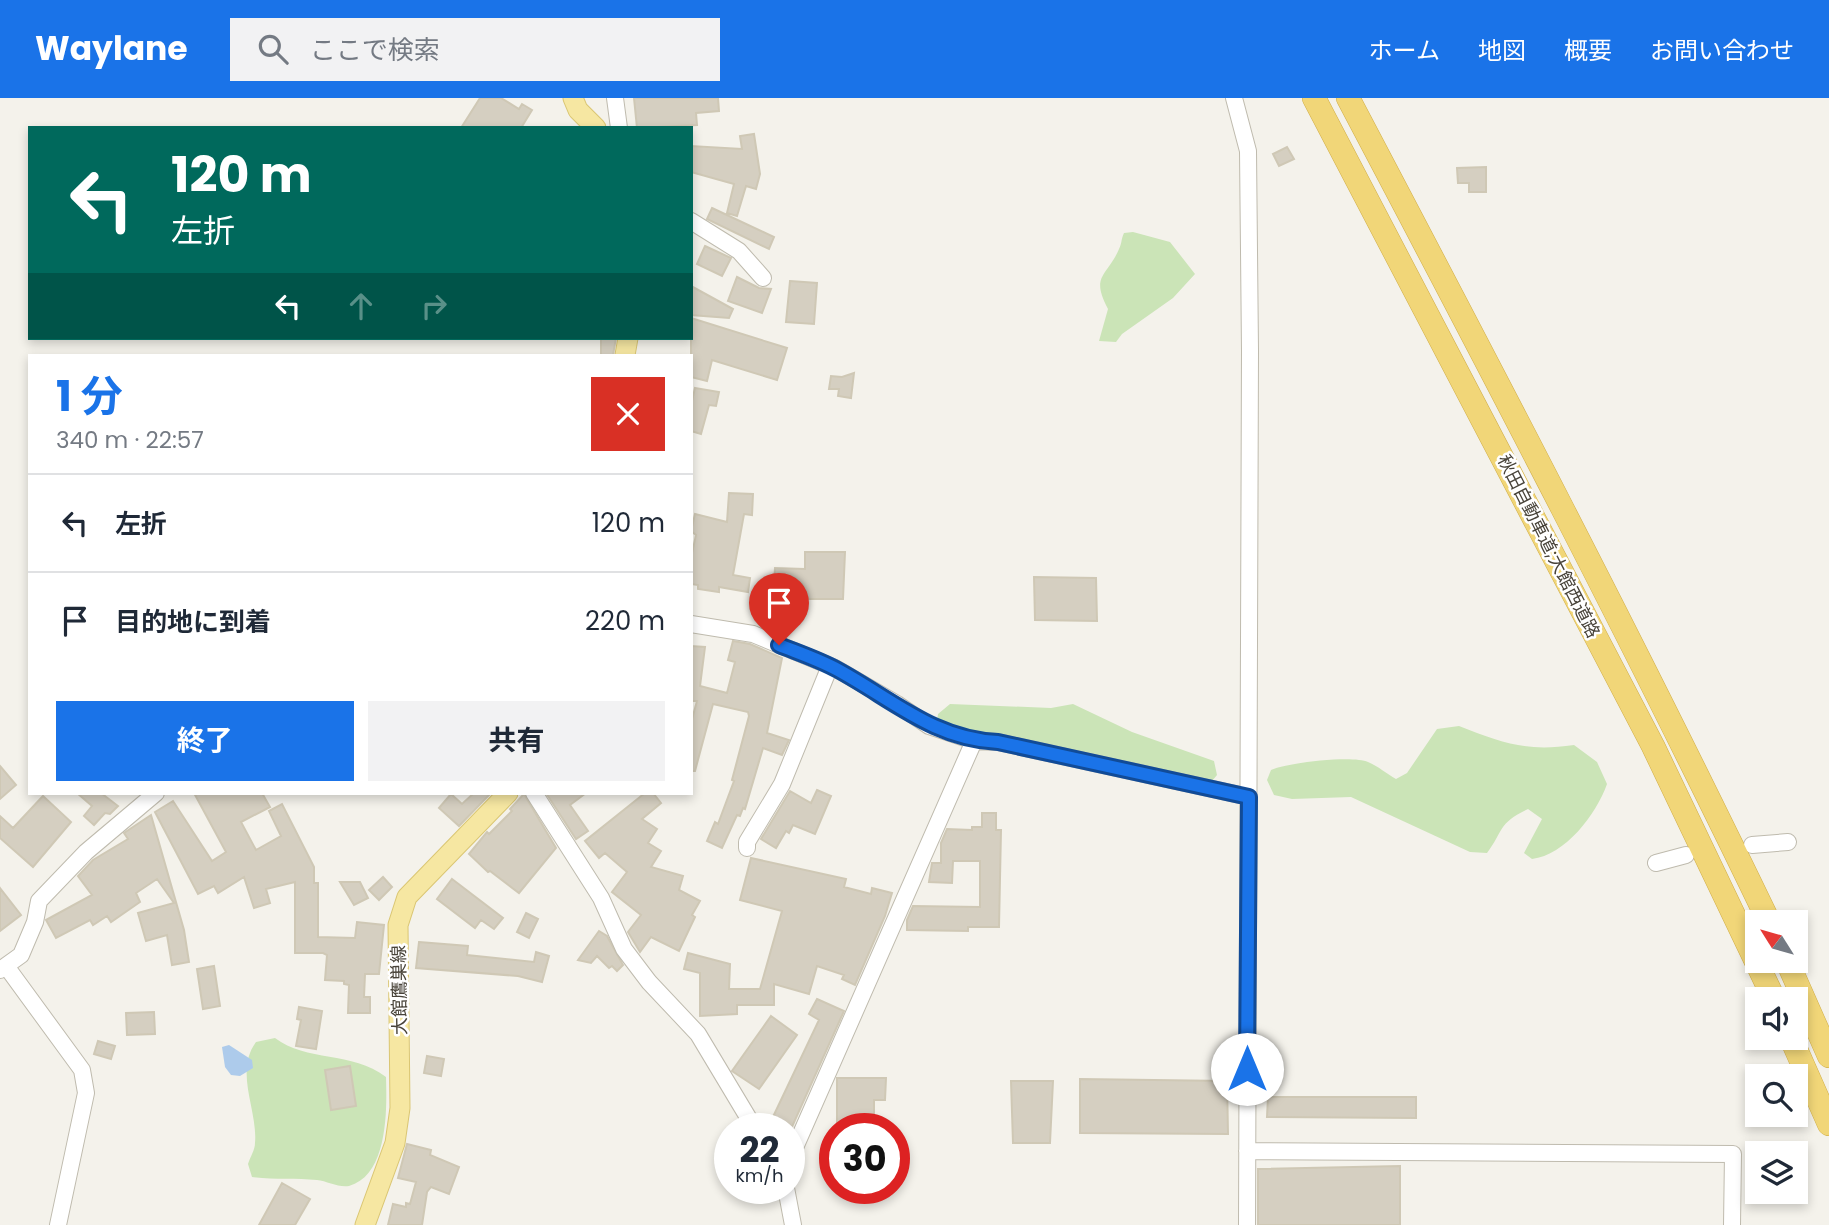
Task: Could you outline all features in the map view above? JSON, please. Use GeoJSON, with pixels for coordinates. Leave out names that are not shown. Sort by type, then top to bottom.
{"type":"FeatureCollection","features":[{"type":"Feature","properties":{"kind":"highway","name":"秋田自動車道;大館西道路"},"geometry":{"type":"LineString","coordinates":[[1314,98],[1653,746],[1768,987]]}},
{"type":"Feature","properties":{"kind":"highway","name":"秋田自動車道;大館西道路"},"geometry":{"type":"LineString","coordinates":[[1348,98],[1531,444],[1678,732],[1763,910]]}},
{"type":"Feature","properties":{"kind":"highway"},"geometry":{"type":"LineString","coordinates":[[1792,973],[1829,1056]]}},
{"type":"Feature","properties":{"kind":"highway"},"geometry":{"type":"LineString","coordinates":[[1797,1050],[1829,1124]]}},
{"type":"Feature","properties":{"kind":"highway"},"geometry":{"type":"LineString","coordinates":[[1811,1081],[1829,1143]]}},
{"type":"Feature","properties":{"kind":"main road"},"geometry":{"type":"LineString","coordinates":[[573,98],[579,110],[594,126]]}},
{"type":"Feature","properties":{"kind":"main road","name":"大館鷹巣線"},"geometry":{"type":"LineString","coordinates":[[365,1225],[396,1143],[400,1108],[398,925],[407,897],[507,795]]}},
{"type":"Feature","properties":{"kind":"street"},"geometry":{"type":"LineString","coordinates":[[615,98],[619,126]]}},
{"type":"Feature","properties":{"kind":"street"},"geometry":{"type":"LineString","coordinates":[[1234,98],[1248,150],[1247,1225]]}},
{"type":"Feature","properties":{"kind":"street"},"geometry":{"type":"LineString","coordinates":[[693,222],[739,251],[763,278]]}},
{"type":"Feature","properties":{"kind":"street"},"geometry":{"type":"LineString","coordinates":[[693,624],[753,634],[830,666],[897,704],[929,726],[974,741],[1010,745],[1249,797]]}},
{"type":"Feature","properties":{"kind":"street"},"geometry":{"type":"LineString","coordinates":[[747,848],[747,842],[782,784],[830,666]]}},
{"type":"Feature","properties":{"kind":"street"},"geometry":{"type":"LineString","coordinates":[[805,1125],[974,741]]}},
{"type":"Feature","properties":{"kind":"street"},"geometry":{"type":"LineString","coordinates":[[58,1225],[86,1093],[82,1070],[3,968],[21,955],[35,922],[39,901],[86,852],[154,795]]}},
{"type":"Feature","properties":{"kind":"street"},"geometry":{"type":"LineString","coordinates":[[535,795],[601,898],[624,949],[649,982],[698,1034],[745,1113]]}},
{"type":"Feature","properties":{"kind":"street"},"geometry":{"type":"LineString","coordinates":[[1752,845],[1788,842]]}},
{"type":"Feature","properties":{"kind":"street"},"geometry":{"type":"LineString","coordinates":[[1656,863],[1686,855]]}},
{"type":"Feature","properties":{"kind":"street"},"geometry":{"type":"LineString","coordinates":[[1247,1151],[1733,1154],[1732,1225]]}},
{"type":"Feature","properties":{"kind":"street"},"geometry":{"type":"LineString","coordinates":[[789,1204],[793,1225]]}},
{"type":"Feature","properties":{"kind":"green space"},"geometry":{"type":"Polygon","coordinates":[[[1133,232],[1170,242],[1195,274],[1173,298],[1122,334],[1116,342],[1099,341],[1108,309],[1100,282],[1119,249],[1124,233],[1133,232]]]}},
{"type":"Feature","properties":{"kind":"green space"},"geometry":{"type":"Polygon","coordinates":[[[950,704],[1051,708],[1073,704],[1132,732],[1214,761],[1217,775],[1212,781],[1198,779],[987,736],[937,722],[938,714],[950,704]]]}},
{"type":"Feature","properties":{"kind":"green space"},"geometry":{"type":"Polygon","coordinates":[[[1459,726],[1528,747],[1574,745],[1597,762],[1607,784],[1595,808],[1578,832],[1556,850],[1532,859],[1524,853],[1542,819],[1528,809],[1506,823],[1487,853],[1470,852],[1351,797],[1292,799],[1274,795],[1267,780],[1271,770],[1279,767],[1348,759],[1368,762],[1396,779],[1407,773],[1437,729],[1459,726]]]}},
{"type":"Feature","properties":{"kind":"green space"},"geometry":{"type":"Polygon","coordinates":[[[275,1038],[301,1051],[359,1063],[386,1077],[382,1140],[371,1169],[362,1180],[345,1186],[317,1180],[252,1177],[248,1164],[255,1146],[255,1130],[248,1091],[247,1066],[256,1042],[275,1038]]]}},
{"type":"Feature","properties":{"kind":"water"},"geometry":{"type":"Polygon","coordinates":[[[229,1045],[252,1060],[253,1068],[240,1076],[231,1075],[225,1067],[222,1047],[229,1045]]]}},
{"type":"Feature","properties":{"kind":"building"},"geometry":{"type":"Polygon","coordinates":[[[480,98],[501,98],[519,109],[522,104],[532,110],[522,126],[462,126],[480,98]]]}},
{"type":"Feature","properties":{"kind":"building"},"geometry":{"type":"Polygon","coordinates":[[[634,98],[718,98],[719,111],[696,113],[697,125],[637,126],[634,98]]]}},
{"type":"Feature","properties":{"kind":"building"},"geometry":{"type":"Polygon","coordinates":[[[754,134],[760,174],[756,189],[746,186],[737,216],[727,213],[734,184],[693,173],[693,146],[742,149],[740,136],[754,134]]]}},
{"type":"Feature","properties":{"kind":"building"},"geometry":{"type":"Polygon","coordinates":[[[1287,147],[1294,159],[1279,166],[1273,154],[1287,147]]]}},
{"type":"Feature","properties":{"kind":"building"},"geometry":{"type":"Polygon","coordinates":[[[1486,167],[1486,192],[1469,192],[1469,183],[1458,183],[1457,168],[1486,167]]]}},
{"type":"Feature","properties":{"kind":"building"},"geometry":{"type":"Polygon","coordinates":[[[712,208],[774,237],[769,249],[707,219],[712,208]]]}},
{"type":"Feature","properties":{"kind":"building"},"geometry":{"type":"Polygon","coordinates":[[[705,246],[731,258],[722,276],[697,264],[705,246]]]}},
{"type":"Feature","properties":{"kind":"building"},"geometry":{"type":"Polygon","coordinates":[[[737,277],[759,288],[771,289],[762,313],[728,301],[737,277]]]}},
{"type":"Feature","properties":{"kind":"building"},"geometry":{"type":"Polygon","coordinates":[[[790,281],[817,283],[814,324],[786,322],[790,281]]]}},
{"type":"Feature","properties":{"kind":"building"},"geometry":{"type":"Polygon","coordinates":[[[693,287],[733,309],[729,318],[693,315],[693,287]]]}},
{"type":"Feature","properties":{"kind":"building"},"geometry":{"type":"Polygon","coordinates":[[[693,319],[787,348],[777,380],[712,360],[707,381],[693,378],[693,319]]]}},
{"type":"Feature","properties":{"kind":"building"},"geometry":{"type":"Polygon","coordinates":[[[601,340],[616,340],[613,354],[601,354],[601,340]]]}},
{"type":"Feature","properties":{"kind":"building"},"geometry":{"type":"Polygon","coordinates":[[[854,373],[851,398],[838,396],[839,389],[829,389],[831,376],[842,377],[854,373]]]}},
{"type":"Feature","properties":{"kind":"building"},"geometry":{"type":"Polygon","coordinates":[[[695,388],[719,392],[716,406],[709,405],[701,434],[693,432],[695,388]]]}},
{"type":"Feature","properties":{"kind":"building"},"geometry":{"type":"Polygon","coordinates":[[[729,493],[753,494],[752,515],[744,514],[733,575],[750,578],[748,592],[719,587],[719,592],[698,589],[698,585],[693,584],[695,514],[727,522],[729,493]]]}},
{"type":"Feature","properties":{"kind":"building"},"geometry":{"type":"Polygon","coordinates":[[[805,552],[845,552],[843,599],[802,599],[802,584],[774,583],[775,568],[805,569],[805,552]]]}},
{"type":"Feature","properties":{"kind":"building"},"geometry":{"type":"Polygon","coordinates":[[[1034,577],[1096,578],[1097,621],[1035,620],[1034,577]]]}},
{"type":"Feature","properties":{"kind":"building"},"geometry":{"type":"Polygon","coordinates":[[[733,641],[750,644],[782,658],[767,733],[789,740],[782,755],[763,748],[745,809],[743,808],[740,816],[737,815],[722,848],[707,841],[715,822],[718,824],[734,781],[732,780],[749,716],[748,712],[713,704],[693,771],[693,716],[697,701],[693,701],[693,646],[705,647],[700,686],[727,693],[735,662],[728,660],[733,641]]]}},
{"type":"Feature","properties":{"kind":"building"},"geometry":{"type":"Polygon","coordinates":[[[0,766],[16,785],[0,799],[0,766]]]}},
{"type":"Feature","properties":{"kind":"building"},"geometry":{"type":"Polygon","coordinates":[[[817,790],[831,796],[815,834],[793,825],[776,848],[761,839],[790,791],[811,803],[817,790]]]}},
{"type":"Feature","properties":{"kind":"building"},"geometry":{"type":"Polygon","coordinates":[[[79,795],[104,795],[118,806],[110,814],[105,813],[94,825],[84,816],[92,806],[79,795]]]}},
{"type":"Feature","properties":{"kind":"building"},"geometry":{"type":"Polygon","coordinates":[[[195,795],[263,795],[270,807],[241,822],[256,850],[281,836],[269,811],[282,804],[314,867],[314,883],[318,883],[318,937],[355,938],[357,922],[384,925],[379,974],[365,974],[364,997],[370,997],[370,1013],[348,1013],[349,985],[344,984],[344,981],[325,980],[327,955],[295,953],[295,882],[266,889],[270,903],[254,908],[244,877],[218,893],[214,886],[198,894],[155,812],[173,801],[212,861],[226,852],[195,795]]]}},
{"type":"Feature","properties":{"kind":"building"},"geometry":{"type":"Polygon","coordinates":[[[450,795],[462,804],[472,795],[489,795],[459,826],[439,808],[450,795]]]}},
{"type":"Feature","properties":{"kind":"building"},"geometry":{"type":"Polygon","coordinates":[[[525,795],[556,848],[519,893],[488,872],[469,854],[487,832],[489,834],[512,811],[510,809],[525,795]]]}},
{"type":"Feature","properties":{"kind":"building"},"geometry":{"type":"Polygon","coordinates":[[[547,795],[583,795],[570,805],[588,831],[576,839],[547,795]]]}},
{"type":"Feature","properties":{"kind":"building"},"geometry":{"type":"Polygon","coordinates":[[[642,795],[655,795],[661,803],[642,819],[657,829],[648,843],[661,851],[651,867],[683,876],[679,890],[700,901],[679,951],[651,937],[640,952],[628,932],[641,915],[612,892],[627,872],[605,853],[599,858],[585,841],[642,795]]]}},
{"type":"Feature","properties":{"kind":"building"},"geometry":{"type":"Polygon","coordinates":[[[43,796],[71,822],[33,867],[0,838],[0,816],[13,828],[43,796]]]}},
{"type":"Feature","properties":{"kind":"building"},"geometry":{"type":"Polygon","coordinates":[[[982,813],[996,813],[996,830],[1001,830],[999,927],[968,927],[968,931],[907,930],[907,920],[913,906],[980,907],[980,861],[953,861],[952,883],[929,882],[932,863],[941,863],[941,843],[947,829],[972,830],[972,827],[982,827],[982,813]]]}},
{"type":"Feature","properties":{"kind":"building"},"geometry":{"type":"Polygon","coordinates":[[[151,815],[184,930],[189,962],[172,965],[167,935],[146,941],[138,913],[174,903],[157,879],[136,893],[140,902],[111,922],[107,916],[93,925],[90,920],[56,938],[46,920],[92,895],[78,876],[93,860],[128,839],[124,833],[151,815]]]}},
{"type":"Feature","properties":{"kind":"building"},"geometry":{"type":"Polygon","coordinates":[[[751,858],[846,879],[844,887],[871,894],[872,888],[892,893],[885,916],[855,985],[842,979],[844,975],[817,966],[809,994],[774,984],[774,1005],[737,1005],[737,1014],[700,1016],[700,973],[684,969],[688,953],[730,964],[729,989],[760,989],[782,911],[740,900],[751,858]]]}},
{"type":"Feature","properties":{"kind":"building"},"geometry":{"type":"Polygon","coordinates":[[[383,877],[392,887],[379,900],[369,890],[383,877]]]}},
{"type":"Feature","properties":{"kind":"building"},"geometry":{"type":"Polygon","coordinates":[[[452,879],[503,918],[494,929],[481,920],[475,928],[437,899],[452,879]]]}},
{"type":"Feature","properties":{"kind":"building"},"geometry":{"type":"Polygon","coordinates":[[[340,882],[360,882],[368,898],[354,905],[340,882]]]}},
{"type":"Feature","properties":{"kind":"building"},"geometry":{"type":"Polygon","coordinates":[[[0,888],[21,915],[0,931],[0,888]]]}},
{"type":"Feature","properties":{"kind":"building"},"geometry":{"type":"Polygon","coordinates":[[[526,913],[538,919],[529,938],[517,932],[526,913]]]}},
{"type":"Feature","properties":{"kind":"building"},"geometry":{"type":"Polygon","coordinates":[[[599,931],[607,936],[623,965],[617,971],[612,966],[609,968],[597,956],[591,963],[578,960],[599,931]]]}},
{"type":"Feature","properties":{"kind":"building"},"geometry":{"type":"Polygon","coordinates":[[[419,942],[468,946],[467,955],[534,962],[536,952],[549,956],[542,982],[518,976],[416,968],[419,942]]]}},
{"type":"Feature","properties":{"kind":"building"},"geometry":{"type":"Polygon","coordinates":[[[214,966],[220,1006],[203,1009],[197,969],[214,966]]]}},
{"type":"Feature","properties":{"kind":"building"},"geometry":{"type":"Polygon","coordinates":[[[817,999],[844,1011],[798,1113],[775,1113],[819,1020],[809,1014],[817,999]]]}},
{"type":"Feature","properties":{"kind":"building"},"geometry":{"type":"Polygon","coordinates":[[[299,1007],[322,1011],[316,1049],[296,1046],[301,1020],[297,1019],[299,1007]]]}},
{"type":"Feature","properties":{"kind":"building"},"geometry":{"type":"Polygon","coordinates":[[[154,1012],[155,1034],[127,1035],[126,1013],[154,1012]]]}},
{"type":"Feature","properties":{"kind":"building"},"geometry":{"type":"Polygon","coordinates":[[[771,1016],[797,1035],[759,1089],[732,1071],[771,1016]]]}},
{"type":"Feature","properties":{"kind":"building"},"geometry":{"type":"Polygon","coordinates":[[[98,1041],[115,1046],[111,1059],[94,1054],[98,1041]]]}},
{"type":"Feature","properties":{"kind":"building"},"geometry":{"type":"Polygon","coordinates":[[[427,1056],[444,1059],[441,1076],[424,1073],[427,1056]]]}},
{"type":"Feature","properties":{"kind":"building"},"geometry":{"type":"Polygon","coordinates":[[[350,1066],[356,1106],[331,1110],[325,1070],[350,1066]]]}},
{"type":"Feature","properties":{"kind":"building"},"geometry":{"type":"Polygon","coordinates":[[[837,1078],[886,1078],[885,1100],[874,1100],[874,1113],[837,1113],[837,1078]]]}},
{"type":"Feature","properties":{"kind":"building"},"geometry":{"type":"Polygon","coordinates":[[[1080,1079],[1227,1081],[1228,1134],[1080,1133],[1080,1079]]]}},
{"type":"Feature","properties":{"kind":"building"},"geometry":{"type":"Polygon","coordinates":[[[1011,1081],[1053,1081],[1050,1143],[1013,1143],[1011,1081]]]}},
{"type":"Feature","properties":{"kind":"building"},"geometry":{"type":"Polygon","coordinates":[[[1268,1097],[1416,1097],[1416,1118],[1267,1117],[1268,1097]]]}},
{"type":"Feature","properties":{"kind":"building"},"geometry":{"type":"Polygon","coordinates":[[[407,1144],[431,1150],[430,1155],[459,1167],[449,1194],[431,1187],[427,1192],[422,1225],[388,1225],[393,1204],[406,1207],[406,1203],[410,1204],[416,1182],[398,1178],[407,1144]]]}},
{"type":"Feature","properties":{"kind":"building"},"geometry":{"type":"Polygon","coordinates":[[[1400,1166],[1400,1225],[1258,1225],[1258,1169],[1400,1166]]]}},
{"type":"Feature","properties":{"kind":"building"},"geometry":{"type":"Polygon","coordinates":[[[282,1183],[310,1199],[295,1225],[259,1225],[282,1183]]]}},
{"type":"Feature","properties":{"kind":"route"},"geometry":{"type":"LineString","coordinates":[[779,645],[835,668],[929,726],[974,741],[998,742],[1249,797],[1247,1069]]}}]}
